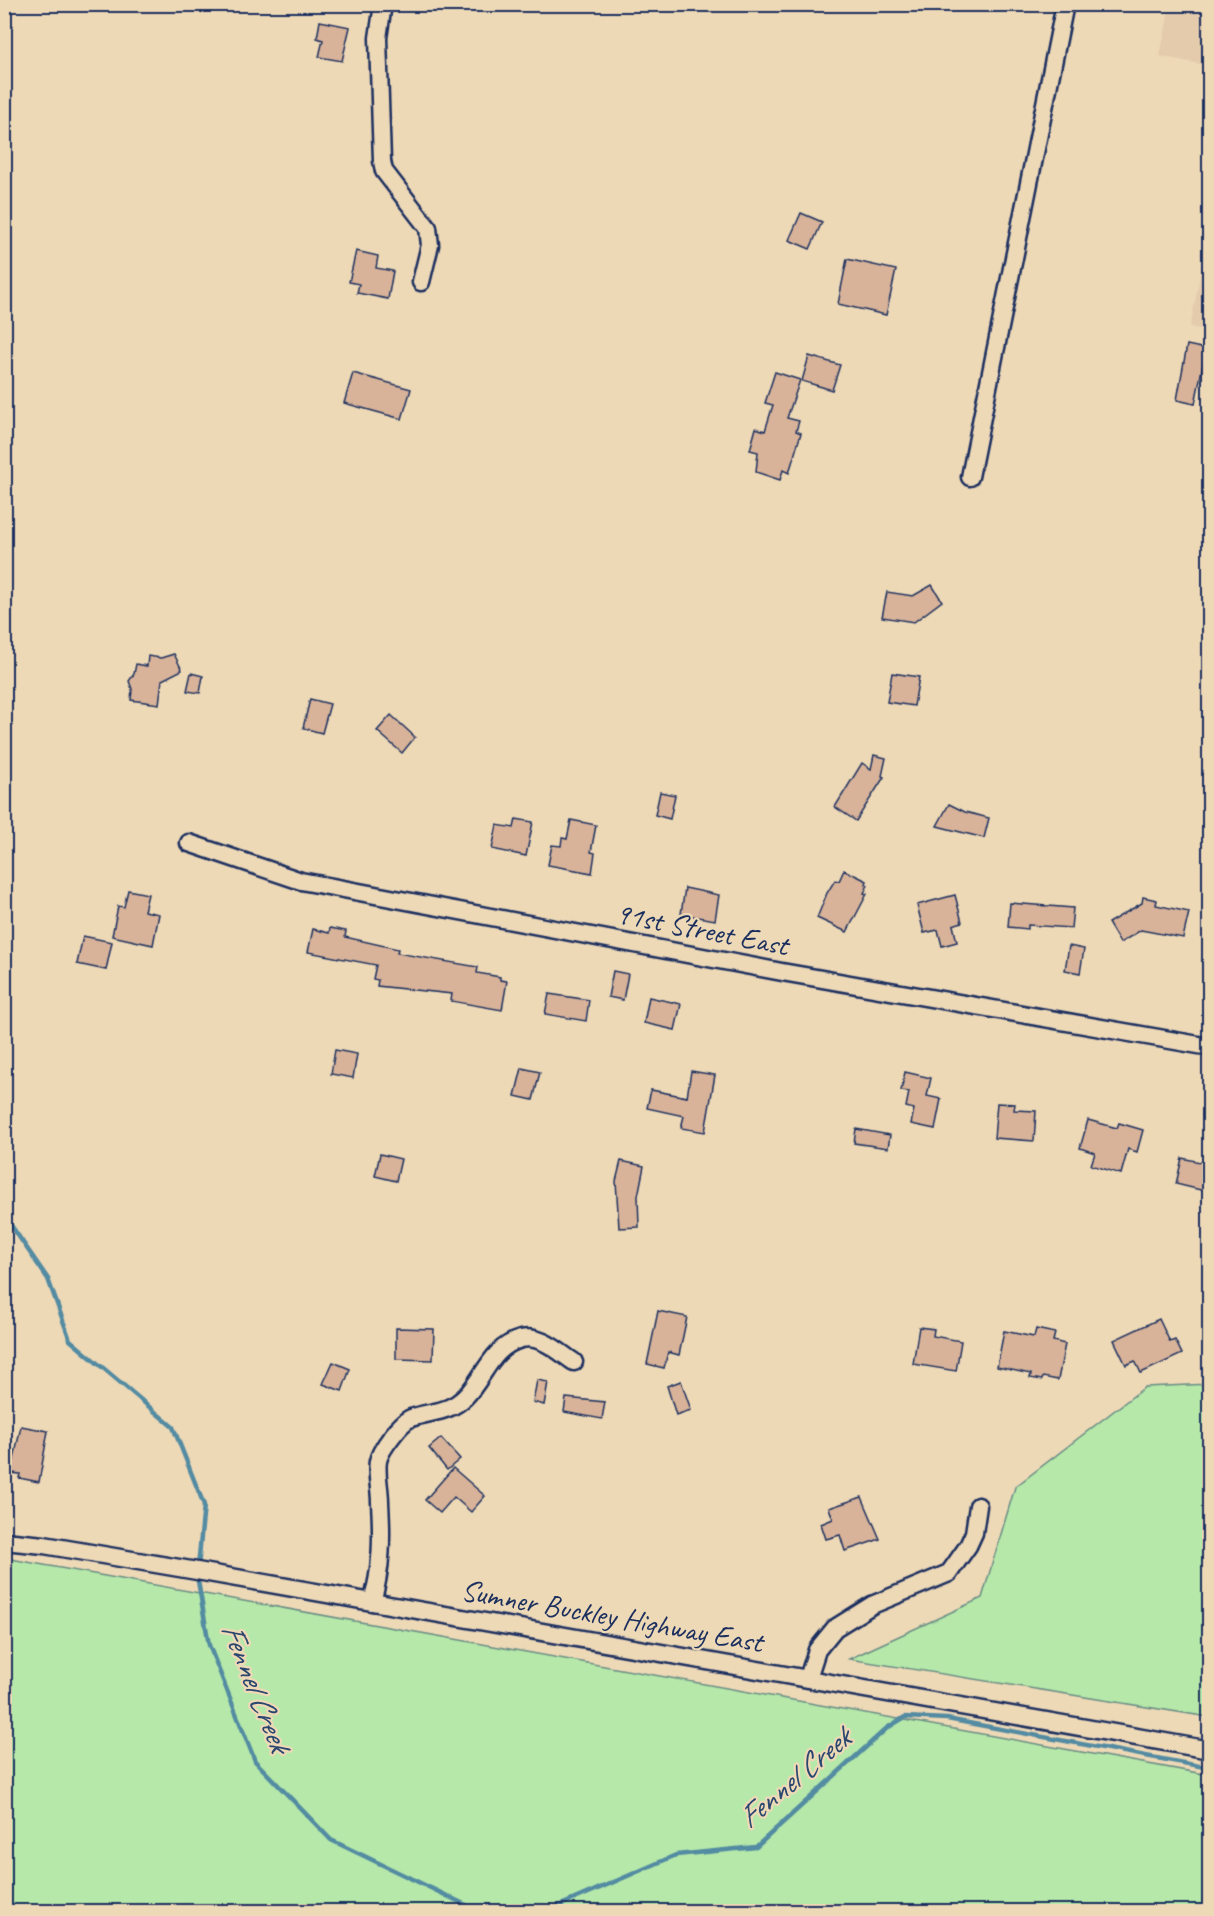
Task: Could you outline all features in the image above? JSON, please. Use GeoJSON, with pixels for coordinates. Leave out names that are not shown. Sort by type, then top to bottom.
{"type":"FeatureCollection","features":[{"type":"Feature","properties":{"kind":"street"},"geometry":{"type":"LineString","coordinates":[[383,4],[378,38],[382,161],[384,171],[428,228],[430,245],[422,282]]}},
{"type":"Feature","properties":{"kind":"street"},"geometry":{"type":"LineString","coordinates":[[969,477],[1065,4]]}},
{"type":"Feature","properties":{"kind":"street","name":"91st Street East"},"geometry":{"type":"LineString","coordinates":[[189,843],[301,881],[782,972],[1209,1047]]}},
{"type":"Feature","properties":{"kind":"street"},"geometry":{"type":"LineString","coordinates":[[372,1602],[380,1565],[378,1461],[385,1445],[409,1419],[442,1412],[466,1397],[489,1361],[508,1345],[523,1338],[540,1339],[574,1362]]}},
{"type":"Feature","properties":{"kind":"street"},"geometry":{"type":"LineString","coordinates":[[808,1678],[817,1650],[834,1628],[872,1605],[949,1573],[968,1546],[974,1533],[978,1506]]}},
{"type":"Feature","properties":{"kind":"street","name":"Sumner Buckley Highway East"},"geometry":{"type":"LineString","coordinates":[[4,1541],[44,1545],[1209,1750]]}},
{"type":"Feature","properties":{"kind":"shaded area"},"geometry":{"type":"Polygon","coordinates":[[[1170,5],[1209,5],[1209,66],[1160,56],[1170,5]]]}},
{"type":"Feature","properties":{"kind":"shaded area"},"geometry":{"type":"Polygon","coordinates":[[[1209,230],[1209,331],[1190,327],[1209,230]]]}},
{"type":"Feature","properties":{"kind":"green space"},"geometry":{"type":"Polygon","coordinates":[[[1209,1384],[1209,1717],[849,1659],[982,1598],[1015,1487],[1145,1387],[1209,1384]]]}},
{"type":"Feature","properties":{"kind":"green space"},"geometry":{"type":"Polygon","coordinates":[[[5,1558],[1209,1775],[1209,1911],[5,1911],[5,1558]]]}},
{"type":"Feature","properties":{"kind":"building"},"geometry":{"type":"Polygon","coordinates":[[[320,21],[350,27],[342,61],[319,57],[323,40],[317,38],[320,21]]]}},
{"type":"Feature","properties":{"kind":"building"},"geometry":{"type":"Polygon","coordinates":[[[801,213],[822,222],[810,249],[789,240],[801,213]]]}},
{"type":"Feature","properties":{"kind":"building"},"geometry":{"type":"Polygon","coordinates":[[[356,251],[378,256],[376,268],[393,271],[388,299],[357,293],[359,284],[349,282],[356,251]]]}},
{"type":"Feature","properties":{"kind":"building"},"geometry":{"type":"Polygon","coordinates":[[[847,259],[896,270],[886,315],[838,304],[847,259]]]}},
{"type":"Feature","properties":{"kind":"building"},"geometry":{"type":"Polygon","coordinates":[[[1187,345],[1206,349],[1195,404],[1177,400],[1187,345]]]}},
{"type":"Feature","properties":{"kind":"building"},"geometry":{"type":"Polygon","coordinates":[[[809,356],[840,365],[832,390],[802,381],[809,356]]]}},
{"type":"Feature","properties":{"kind":"building"},"geometry":{"type":"Polygon","coordinates":[[[775,372],[800,380],[787,418],[799,421],[796,431],[801,433],[789,473],[783,470],[780,480],[756,472],[758,452],[750,450],[756,428],[765,431],[773,405],[765,403],[775,372]]]}},
{"type":"Feature","properties":{"kind":"building"},"geometry":{"type":"Polygon","coordinates":[[[353,373],[411,389],[402,419],[344,403],[353,373]]]}},
{"type":"Feature","properties":{"kind":"building"},"geometry":{"type":"Polygon","coordinates":[[[932,585],[942,601],[914,622],[882,617],[887,592],[913,596],[932,585]]]}},
{"type":"Feature","properties":{"kind":"building"},"geometry":{"type":"Polygon","coordinates":[[[174,654],[182,670],[162,680],[159,704],[131,700],[132,689],[129,681],[134,674],[136,664],[147,666],[148,656],[161,658],[174,654]]]}},
{"type":"Feature","properties":{"kind":"building"},"geometry":{"type":"Polygon","coordinates":[[[191,673],[203,676],[200,693],[187,691],[191,673]]]}},
{"type":"Feature","properties":{"kind":"building"},"geometry":{"type":"Polygon","coordinates":[[[892,673],[919,677],[914,706],[887,702],[892,673]]]}},
{"type":"Feature","properties":{"kind":"building"},"geometry":{"type":"Polygon","coordinates":[[[310,699],[330,704],[322,733],[303,728],[310,699]]]}},
{"type":"Feature","properties":{"kind":"building"},"geometry":{"type":"Polygon","coordinates":[[[391,715],[415,737],[402,753],[377,731],[391,715]]]}},
{"type":"Feature","properties":{"kind":"building"},"geometry":{"type":"Polygon","coordinates":[[[874,755],[886,758],[882,776],[884,777],[856,821],[835,807],[862,763],[871,769],[874,755]]]}},
{"type":"Feature","properties":{"kind":"building"},"geometry":{"type":"Polygon","coordinates":[[[660,792],[675,795],[670,819],[655,815],[660,792]]]}},
{"type":"Feature","properties":{"kind":"building"},"geometry":{"type":"Polygon","coordinates":[[[949,804],[965,812],[989,818],[984,838],[937,826],[949,804]]]}},
{"type":"Feature","properties":{"kind":"building"},"geometry":{"type":"Polygon","coordinates":[[[516,819],[533,822],[526,856],[492,849],[497,825],[514,828],[516,819]]]}},
{"type":"Feature","properties":{"kind":"building"},"geometry":{"type":"Polygon","coordinates":[[[571,820],[596,825],[591,852],[595,853],[592,873],[548,865],[552,845],[561,846],[562,838],[567,839],[571,820]]]}},
{"type":"Feature","properties":{"kind":"building"},"geometry":{"type":"Polygon","coordinates":[[[844,870],[867,881],[868,885],[864,893],[867,894],[847,932],[817,918],[827,893],[835,880],[839,881],[844,870]]]}},
{"type":"Feature","properties":{"kind":"building"},"geometry":{"type":"Polygon","coordinates":[[[685,888],[719,895],[715,920],[681,914],[685,888]]]}},
{"type":"Feature","properties":{"kind":"building"},"geometry":{"type":"Polygon","coordinates":[[[128,890],[148,894],[144,911],[159,914],[153,945],[112,936],[118,906],[124,907],[128,890]]]}},
{"type":"Feature","properties":{"kind":"building"},"geometry":{"type":"Polygon","coordinates":[[[955,895],[962,922],[953,925],[957,942],[942,946],[938,930],[924,933],[917,905],[955,895]]]}},
{"type":"Feature","properties":{"kind":"building"},"geometry":{"type":"Polygon","coordinates":[[[1143,897],[1157,900],[1156,905],[1189,912],[1183,938],[1141,930],[1120,943],[1108,923],[1142,903],[1143,897]]]}},
{"type":"Feature","properties":{"kind":"building"},"geometry":{"type":"Polygon","coordinates":[[[1010,903],[1073,908],[1071,928],[1028,925],[1028,929],[1008,927],[1010,903]]]}},
{"type":"Feature","properties":{"kind":"building"},"geometry":{"type":"Polygon","coordinates":[[[330,928],[346,931],[345,937],[398,949],[397,953],[478,967],[477,973],[500,977],[500,980],[507,981],[502,1010],[451,1001],[452,994],[377,986],[378,980],[373,979],[376,965],[308,952],[313,929],[329,933],[330,928]]]}},
{"type":"Feature","properties":{"kind":"building"},"geometry":{"type":"Polygon","coordinates":[[[83,936],[112,942],[106,970],[77,964],[83,936]]]}},
{"type":"Feature","properties":{"kind":"building"},"geometry":{"type":"Polygon","coordinates":[[[1069,946],[1084,949],[1080,973],[1065,970],[1069,946]]]}},
{"type":"Feature","properties":{"kind":"building"},"geometry":{"type":"Polygon","coordinates":[[[613,971],[628,974],[623,1000],[608,997],[613,971]]]}},
{"type":"Feature","properties":{"kind":"building"},"geometry":{"type":"Polygon","coordinates":[[[549,994],[589,1000],[586,1021],[545,1014],[549,994]]]}},
{"type":"Feature","properties":{"kind":"building"},"geometry":{"type":"Polygon","coordinates":[[[649,997],[681,1004],[675,1030],[644,1023],[649,997]]]}},
{"type":"Feature","properties":{"kind":"building"},"geometry":{"type":"Polygon","coordinates":[[[335,1050],[357,1054],[353,1078],[331,1074],[335,1050]]]}},
{"type":"Feature","properties":{"kind":"building"},"geometry":{"type":"Polygon","coordinates":[[[522,1068],[540,1072],[533,1100],[515,1096],[522,1068]]]}},
{"type":"Feature","properties":{"kind":"building"},"geometry":{"type":"Polygon","coordinates":[[[691,1071],[715,1075],[705,1132],[681,1128],[684,1116],[647,1108],[651,1090],[687,1097],[691,1071]]]}},
{"type":"Feature","properties":{"kind":"building"},"geometry":{"type":"Polygon","coordinates":[[[905,1072],[931,1078],[927,1096],[941,1099],[935,1129],[911,1124],[914,1109],[906,1107],[909,1092],[901,1091],[905,1072]]]}},
{"type":"Feature","properties":{"kind":"building"},"geometry":{"type":"Polygon","coordinates":[[[997,1103],[1015,1104],[1014,1110],[1036,1111],[1034,1141],[994,1138],[997,1103]]]}},
{"type":"Feature","properties":{"kind":"building"},"geometry":{"type":"Polygon","coordinates":[[[1088,1120],[1117,1128],[1119,1123],[1143,1130],[1137,1152],[1128,1149],[1121,1174],[1091,1165],[1095,1153],[1080,1148],[1088,1120]]]}},
{"type":"Feature","properties":{"kind":"building"},"geometry":{"type":"Polygon","coordinates":[[[856,1129],[890,1135],[888,1148],[854,1143],[856,1129]]]}},
{"type":"Feature","properties":{"kind":"building"},"geometry":{"type":"Polygon","coordinates":[[[380,1154],[401,1159],[396,1181],[375,1176],[380,1154]]]}},
{"type":"Feature","properties":{"kind":"building"},"geometry":{"type":"Polygon","coordinates":[[[1182,1158],[1209,1164],[1209,1192],[1176,1184],[1182,1158]]]}},
{"type":"Feature","properties":{"kind":"building"},"geometry":{"type":"Polygon","coordinates":[[[621,1161],[644,1166],[638,1196],[639,1227],[619,1228],[616,1181],[621,1161]]]}},
{"type":"Feature","properties":{"kind":"building"},"geometry":{"type":"Polygon","coordinates":[[[658,1311],[687,1317],[679,1355],[668,1352],[664,1368],[647,1364],[658,1311]]]}},
{"type":"Feature","properties":{"kind":"building"},"geometry":{"type":"Polygon","coordinates":[[[1159,1319],[1170,1342],[1175,1340],[1182,1354],[1141,1373],[1135,1361],[1126,1365],[1114,1340],[1159,1319]]]}},
{"type":"Feature","properties":{"kind":"building"},"geometry":{"type":"Polygon","coordinates":[[[919,1327],[934,1329],[933,1336],[961,1341],[956,1371],[913,1364],[919,1327]]]}},
{"type":"Feature","properties":{"kind":"building"},"geometry":{"type":"Polygon","coordinates":[[[396,1328],[434,1329],[433,1360],[396,1359],[396,1328]]]}},
{"type":"Feature","properties":{"kind":"building"},"geometry":{"type":"Polygon","coordinates":[[[1036,1329],[1055,1333],[1053,1341],[1065,1344],[1058,1380],[1043,1377],[1042,1380],[1030,1378],[1031,1374],[997,1367],[1004,1331],[1034,1337],[1036,1329]]]}},
{"type":"Feature","properties":{"kind":"building"},"geometry":{"type":"Polygon","coordinates":[[[333,1362],[350,1369],[342,1391],[323,1384],[333,1362]]]}},
{"type":"Feature","properties":{"kind":"building"},"geometry":{"type":"Polygon","coordinates":[[[537,1380],[548,1382],[544,1405],[533,1402],[537,1380]]]}},
{"type":"Feature","properties":{"kind":"building"},"geometry":{"type":"Polygon","coordinates":[[[681,1381],[691,1410],[676,1415],[667,1386],[681,1381]]]}},
{"type":"Feature","properties":{"kind":"building"},"geometry":{"type":"Polygon","coordinates":[[[566,1398],[605,1402],[602,1419],[564,1412],[566,1398]]]}},
{"type":"Feature","properties":{"kind":"building"},"geometry":{"type":"Polygon","coordinates":[[[21,1426],[48,1431],[39,1482],[19,1478],[20,1474],[11,1473],[21,1426]]]}},
{"type":"Feature","properties":{"kind":"building"},"geometry":{"type":"Polygon","coordinates":[[[441,1438],[460,1459],[447,1470],[429,1448],[441,1438]]]}},
{"type":"Feature","properties":{"kind":"building"},"geometry":{"type":"Polygon","coordinates":[[[453,1468],[485,1496],[471,1512],[454,1497],[440,1513],[425,1500],[453,1468]]]}},
{"type":"Feature","properties":{"kind":"building"},"geometry":{"type":"Polygon","coordinates":[[[862,1497],[880,1539],[845,1551],[840,1535],[826,1539],[821,1524],[833,1519],[829,1508],[862,1497]]]}},
{"type":"Feature","properties":{"kind":"waterway","name":"Fennel Creek"},"geometry":{"type":"LineString","coordinates":[[4,1215],[48,1279],[70,1340],[173,1427],[204,1505],[198,1567]]}},
{"type":"Feature","properties":{"kind":"waterway","name":"Fennel Creek"},"geometry":{"type":"LineString","coordinates":[[197,1575],[209,1645],[255,1761],[331,1840],[468,1906],[554,1908],[676,1855],[756,1847],[887,1728],[905,1717],[947,1719],[1210,1768]]}}]}
